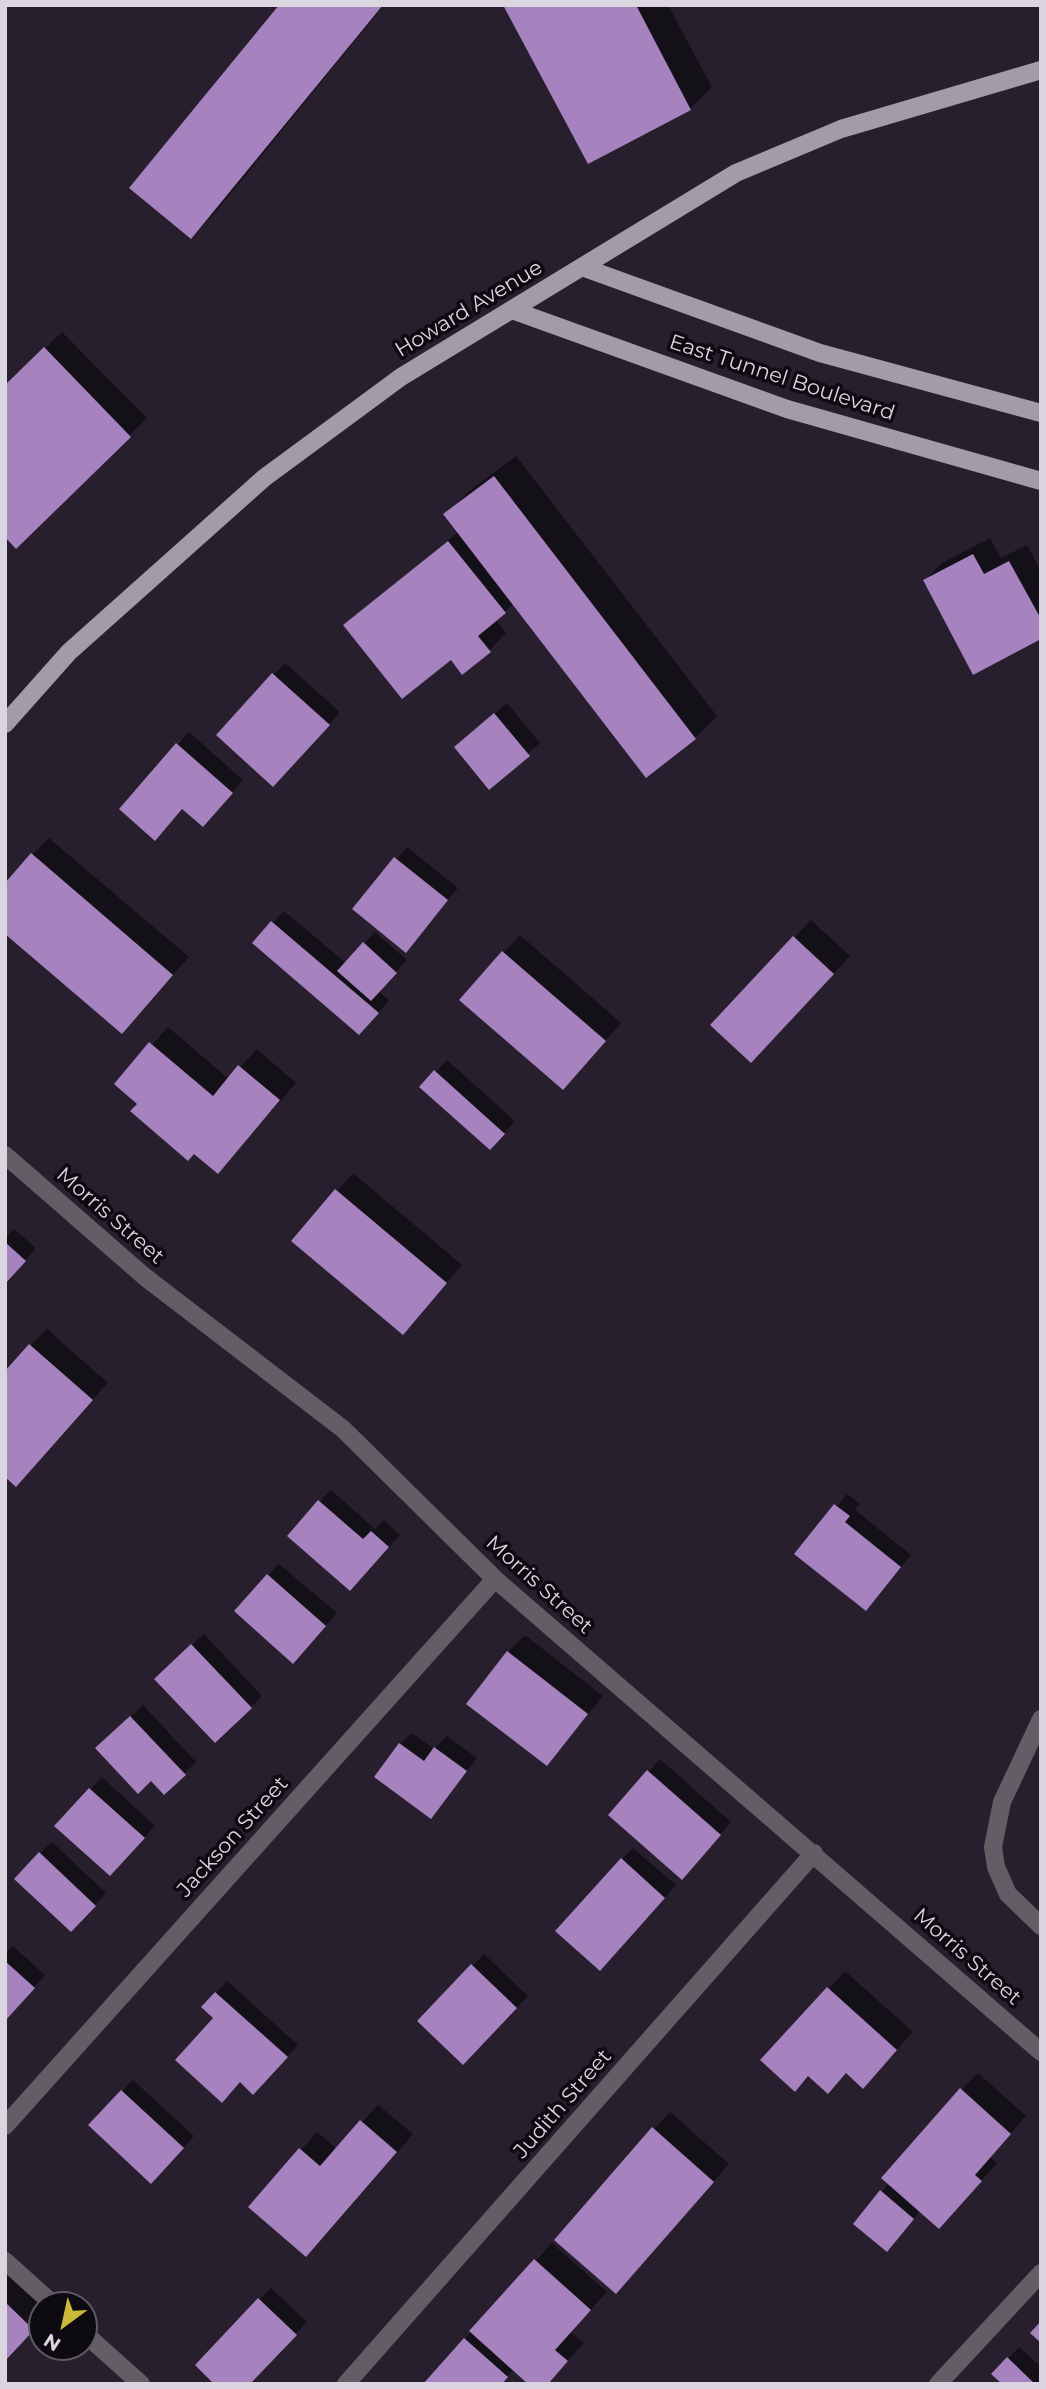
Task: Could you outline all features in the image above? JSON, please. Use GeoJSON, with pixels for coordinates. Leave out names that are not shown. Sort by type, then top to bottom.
{"type":"FeatureCollection","features":[{"type":"Feature","properties":{"kind":"main road","name":"Howard Avenue"},"geometry":{"type":"LineString","coordinates":[[5,724],[69,652],[264,478],[401,377],[736,173],[841,129],[1041,70]]}},
{"type":"Feature","properties":{"kind":"main road","name":"East Tunnel Boulevard"},"geometry":{"type":"LineString","coordinates":[[582,267],[820,353],[1041,413]]}},
{"type":"Feature","properties":{"kind":"main road","name":"East Tunnel Boulevard"},"geometry":{"type":"LineString","coordinates":[[512,310],[787,408],[1041,481]]}},
{"type":"Feature","properties":{"kind":"street","name":"Morris Street"},"geometry":{"type":"LineString","coordinates":[[5,1155],[145,1277],[343,1429],[495,1579],[1041,2052]]}},
{"type":"Feature","properties":{"kind":"street","name":"Jackson Street"},"geometry":{"type":"LineString","coordinates":[[5,2126],[495,1579]]}},
{"type":"Feature","properties":{"kind":"street"},"geometry":{"type":"LineString","coordinates":[[1041,1719],[1002,1802],[993,1847],[996,1867],[1008,1894],[1041,1926]]}},
{"type":"Feature","properties":{"kind":"street","name":"Judith Street"},"geometry":{"type":"LineString","coordinates":[[346,2384],[814,1853]]}},
{"type":"Feature","properties":{"kind":"street"},"geometry":{"type":"LineString","coordinates":[[5,2261],[38,2291]]}},
{"type":"Feature","properties":{"kind":"street"},"geometry":{"type":"LineString","coordinates":[[938,2384],[1041,2273]]}},
{"type":"Feature","properties":{"kind":"street"},"geometry":{"type":"LineString","coordinates":[[98,2346],[141,2384]]}},
{"type":"Feature","properties":{"kind":"building"},"geometry":{"type":"Polygon","coordinates":[[[279,5],[383,5],[191,239],[129,188],[279,5]]]}},
{"type":"Feature","properties":{"kind":"building"},"geometry":{"type":"Polygon","coordinates":[[[503,5],[636,5],[691,110],[588,164],[503,5]]]}},
{"type":"Feature","properties":{"kind":"building"},"geometry":{"type":"Polygon","coordinates":[[[44,347],[131,437],[16,549],[5,537],[5,385],[44,347]]]}},
{"type":"Feature","properties":{"kind":"building"},"geometry":{"type":"Polygon","coordinates":[[[494,476],[696,739],[646,778],[443,514],[494,476]]]}},
{"type":"Feature","properties":{"kind":"building"},"geometry":{"type":"Polygon","coordinates":[[[448,541],[506,613],[478,636],[491,652],[462,675],[451,660],[402,699],[343,625],[448,541]]]}},
{"type":"Feature","properties":{"kind":"building"},"geometry":{"type":"Polygon","coordinates":[[[973,554],[984,574],[1009,561],[1041,619],[1041,639],[973,675],[923,580],[973,554]]]}},
{"type":"Feature","properties":{"kind":"building"},"geometry":{"type":"Polygon","coordinates":[[[272,673],[330,725],[273,787],[216,735],[272,673]]]}},
{"type":"Feature","properties":{"kind":"building"},"geometry":{"type":"Polygon","coordinates":[[[494,713],[530,756],[489,790],[454,747],[494,713]]]}},
{"type":"Feature","properties":{"kind":"building"},"geometry":{"type":"Polygon","coordinates":[[[176,743],[233,793],[203,827],[182,809],[155,841],[119,809],[176,743]]]}},
{"type":"Feature","properties":{"kind":"building"},"geometry":{"type":"Polygon","coordinates":[[[31,853],[173,975],[122,1034],[5,934],[5,883],[31,853]]]}},
{"type":"Feature","properties":{"kind":"building"},"geometry":{"type":"Polygon","coordinates":[[[394,857],[448,900],[406,953],[352,909],[394,857]]]}},
{"type":"Feature","properties":{"kind":"building"},"geometry":{"type":"Polygon","coordinates":[[[271,921],[379,1013],[359,1035],[252,943],[271,921]]]}},
{"type":"Feature","properties":{"kind":"building"},"geometry":{"type":"Polygon","coordinates":[[[793,936],[834,974],[751,1063],[710,1025],[793,936]]]}},
{"type":"Feature","properties":{"kind":"building"},"geometry":{"type":"Polygon","coordinates":[[[363,942],[397,973],[371,1001],[337,971],[363,942]]]}},
{"type":"Feature","properties":{"kind":"building"},"geometry":{"type":"Polygon","coordinates":[[[502,951],[606,1041],[563,1090],[459,1000],[502,951]]]}},
{"type":"Feature","properties":{"kind":"building"},"geometry":{"type":"Polygon","coordinates":[[[149,1042],[213,1096],[238,1065],[280,1100],[218,1174],[194,1154],[188,1161],[130,1111],[137,1104],[114,1084],[149,1042]]]}},
{"type":"Feature","properties":{"kind":"building"},"geometry":{"type":"Polygon","coordinates":[[[434,1070],[505,1134],[490,1150],[419,1087],[434,1070]]]}},
{"type":"Feature","properties":{"kind":"building"},"geometry":{"type":"Polygon","coordinates":[[[335,1189],[447,1283],[403,1335],[291,1241],[335,1189]]]}},
{"type":"Feature","properties":{"kind":"building"},"geometry":{"type":"Polygon","coordinates":[[[5,1242],[26,1261],[5,1284],[5,1242]]]}},
{"type":"Feature","properties":{"kind":"building"},"geometry":{"type":"Polygon","coordinates":[[[29,1344],[93,1400],[16,1487],[5,1477],[5,1371],[29,1344]]]}},
{"type":"Feature","properties":{"kind":"building"},"geometry":{"type":"Polygon","coordinates":[[[318,1500],[363,1539],[371,1531],[389,1547],[350,1591],[287,1536],[318,1500]]]}},
{"type":"Feature","properties":{"kind":"building"},"geometry":{"type":"Polygon","coordinates":[[[834,1504],[850,1516],[845,1522],[901,1567],[866,1611],[794,1554],[834,1504]]]}},
{"type":"Feature","properties":{"kind":"building"},"geometry":{"type":"Polygon","coordinates":[[[267,1574],[326,1626],[293,1664],[234,1611],[267,1574]]]}},
{"type":"Feature","properties":{"kind":"building"},"geometry":{"type":"Polygon","coordinates":[[[191,1644],[252,1708],[215,1743],[154,1679],[191,1644]]]}},
{"type":"Feature","properties":{"kind":"building"},"geometry":{"type":"Polygon","coordinates":[[[507,1651],[588,1714],[547,1766],[466,1704],[507,1651]]]}},
{"type":"Feature","properties":{"kind":"building"},"geometry":{"type":"Polygon","coordinates":[[[130,1716],[186,1775],[164,1795],[151,1781],[138,1794],[95,1748],[130,1716]]]}},
{"type":"Feature","properties":{"kind":"building"},"geometry":{"type":"Polygon","coordinates":[[[399,1743],[424,1761],[434,1747],[467,1771],[431,1819],[374,1777],[399,1743]]]}},
{"type":"Feature","properties":{"kind":"building"},"geometry":{"type":"Polygon","coordinates":[[[647,1770],[721,1835],[682,1880],[608,1815],[647,1770]]]}},
{"type":"Feature","properties":{"kind":"building"},"geometry":{"type":"Polygon","coordinates":[[[89,1788],[145,1838],[110,1876],[54,1826],[89,1788]]]}},
{"type":"Feature","properties":{"kind":"building"},"geometry":{"type":"Polygon","coordinates":[[[39,1852],[96,1906],[71,1932],[14,1879],[39,1852]]]}},
{"type":"Feature","properties":{"kind":"building"},"geometry":{"type":"Polygon","coordinates":[[[621,1858],[665,1898],[600,1971],[555,1931],[621,1858]]]}},
{"type":"Feature","properties":{"kind":"building"},"geometry":{"type":"Polygon","coordinates":[[[5,1961],[35,1988],[5,2021],[5,1961]]]}},
{"type":"Feature","properties":{"kind":"building"},"geometry":{"type":"Polygon","coordinates":[[[471,1964],[517,2008],[463,2065],[417,2021],[471,1964]]]}},
{"type":"Feature","properties":{"kind":"building"},"geometry":{"type":"Polygon","coordinates":[[[827,1987],[897,2050],[863,2089],[846,2073],[828,2094],[808,2076],[795,2092],[760,2060],[827,1987]]]}},
{"type":"Feature","properties":{"kind":"building"},"geometry":{"type":"Polygon","coordinates":[[[215,1992],[288,2057],[253,2095],[240,2082],[222,2103],[175,2060],[213,2018],[201,2007],[215,1992]]]}},
{"type":"Feature","properties":{"kind":"building"},"geometry":{"type":"Polygon","coordinates":[[[960,2088],[1011,2134],[975,2175],[982,2181],[939,2229],[881,2178],[960,2088]]]}},
{"type":"Feature","properties":{"kind":"building"},"geometry":{"type":"Polygon","coordinates":[[[121,2090],[184,2148],[151,2184],[88,2125],[121,2090]]]}},
{"type":"Feature","properties":{"kind":"building"},"geometry":{"type":"Polygon","coordinates":[[[360,2120],[397,2152],[306,2257],[248,2207],[299,2148],[320,2166],[360,2120]]]}},
{"type":"Feature","properties":{"kind":"building"},"geometry":{"type":"Polygon","coordinates":[[[652,2127],[714,2182],[616,2294],[554,2240],[652,2127]]]}},
{"type":"Feature","properties":{"kind":"building"},"geometry":{"type":"Polygon","coordinates":[[[880,2190],[914,2219],[887,2252],[853,2224],[880,2190]]]}},
{"type":"Feature","properties":{"kind":"building"},"geometry":{"type":"Polygon","coordinates":[[[534,2259],[591,2310],[555,2350],[568,2361],[548,2384],[528,2384],[469,2331],[534,2259]]]}},
{"type":"Feature","properties":{"kind":"building"},"geometry":{"type":"Polygon","coordinates":[[[258,2298],[297,2335],[250,2384],[214,2384],[195,2365],[258,2298]]]}},
{"type":"Feature","properties":{"kind":"building"},"geometry":{"type":"Polygon","coordinates":[[[5,2302],[28,2324],[28,2336],[5,2361],[5,2302]]]}},
{"type":"Feature","properties":{"kind":"building"},"geometry":{"type":"Polygon","coordinates":[[[1041,2321],[1041,2343],[1030,2333],[1041,2321]]]}},
{"type":"Feature","properties":{"kind":"building"},"geometry":{"type":"Polygon","coordinates":[[[464,2338],[508,2377],[502,2384],[423,2384],[464,2338]]]}},
{"type":"Feature","properties":{"kind":"building"},"geometry":{"type":"Polygon","coordinates":[[[1007,2357],[1035,2384],[1002,2384],[991,2374],[1007,2357]]]}}]}
